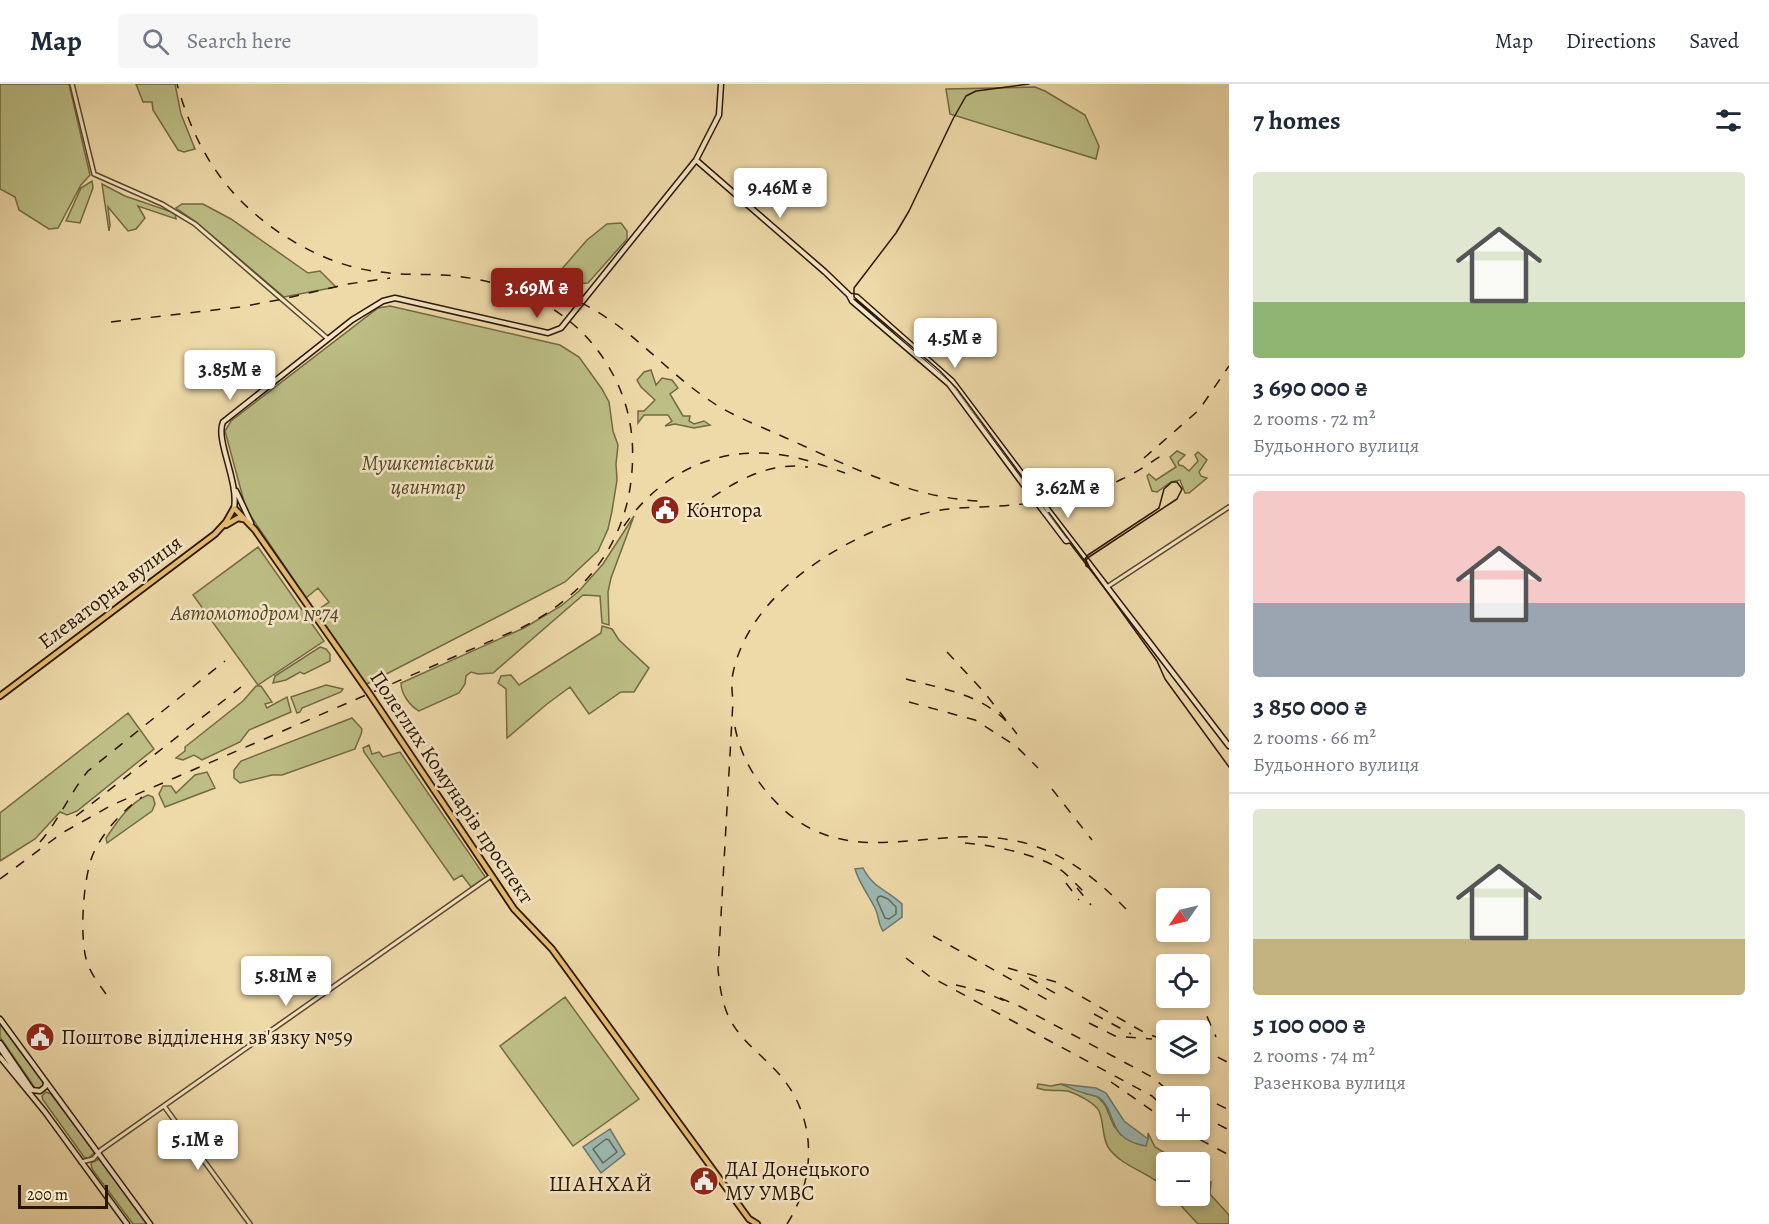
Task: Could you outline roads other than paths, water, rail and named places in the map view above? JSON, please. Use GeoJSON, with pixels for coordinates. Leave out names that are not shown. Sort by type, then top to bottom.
{"type":"FeatureCollection","features":[{"type":"Feature","properties":{"kind":"main road"},"geometry":{"type":"LineString","coordinates":[[251,524],[240,502],[220,434],[223,422],[327,338],[361,313],[391,298],[549,333],[558,331],[696,160],[716,122],[721,84]]}},
{"type":"Feature","properties":{"kind":"main road"},"geometry":{"type":"LineString","coordinates":[[696,160],[849,295],[852,301],[949,384],[1068,541],[1107,587],[1229,746]]}},
{"type":"Feature","properties":{"kind":"main road"},"geometry":{"type":"LineString","coordinates":[[234,508],[235,486]]}},
{"type":"Feature","properties":{"kind":"main road","name":"Полеглих Комунарів проспект"},"geometry":{"type":"LineString","coordinates":[[234,508],[251,524],[370,694],[522,919],[552,949],[755,1224]]}},
{"type":"Feature","properties":{"kind":"main road","name":"Елеваторна вулиця"},"geometry":{"type":"LineString","coordinates":[[0,696],[222,528],[234,508]]}},
{"type":"Feature","properties":{"kind":"main road"},"geometry":{"type":"LineString","coordinates":[[222,528],[238,518],[251,524]]}},
{"type":"Feature","properties":{"kind":"main road"},"geometry":{"type":"LineString","coordinates":[[0,1021],[150,1224]]}},
{"type":"Feature","properties":{"kind":"main road"},"geometry":{"type":"LineString","coordinates":[[0,1046],[32,1090],[40,1091],[46,1083]]}},
{"type":"Feature","properties":{"kind":"main road"},"geometry":{"type":"LineString","coordinates":[[0,1046],[127,1224]]}},
{"type":"Feature","properties":{"kind":"main road"},"geometry":{"type":"LineString","coordinates":[[0,1056],[45,1112]]}},
{"type":"Feature","properties":{"kind":"street"},"geometry":{"type":"LineString","coordinates":[[72,84],[94,174],[162,204],[187,219],[327,338]]}},
{"type":"Feature","properties":{"kind":"street"},"geometry":{"type":"LineString","coordinates":[[1107,587],[1229,507]]}},
{"type":"Feature","properties":{"kind":"street"},"geometry":{"type":"LineString","coordinates":[[81,1162],[88,1161],[99,1154],[101,1150],[491,876]]}},
{"type":"Feature","properties":{"kind":"street"},"geometry":{"type":"LineString","coordinates":[[164,1106],[250,1224]]}},
{"type":"Feature","properties":{"kind":"water"},"geometry":{"type":"Polygon","coordinates":[[[863,868],[876,885],[902,904],[902,917],[883,931],[875,908],[855,869],[863,868]]]}},
{"type":"Feature","properties":{"kind":"water"},"geometry":{"type":"Polygon","coordinates":[[[1061,1084],[1096,1088],[1106,1093],[1124,1121],[1148,1139],[1146,1146],[1133,1142],[1118,1131],[1104,1102],[1098,1097],[1061,1084]]]}},
{"type":"Feature","properties":{"kind":"water"},"geometry":{"type":"Polygon","coordinates":[[[610,1129],[625,1154],[601,1173],[583,1147],[610,1129]]]}},
{"type":"Feature","properties":{"kind":"tram line"},"geometry":{"type":"LineString","coordinates":[[1029,84],[976,91],[966,96],[909,211],[896,233],[854,288],[854,297],[940,371],[957,389],[1157,661],[1165,679],[1229,767]]}},
{"type":"Feature","properties":{"kind":"tram line"},"geometry":{"type":"LineString","coordinates":[[1172,482],[1177,482],[1182,489],[1177,499],[1089,557],[1086,560],[1090,568],[1086,566],[1085,559],[1088,555],[1159,508],[1164,489],[1172,482]]}},
{"type":"Feature","properties":{"kind":"railway"},"geometry":{"type":"LineString","coordinates":[[0,879],[62,833],[112,805],[523,627],[544,615],[564,601],[596,568],[609,549],[626,505],[631,481],[633,450],[626,406],[607,364],[593,344],[576,327],[557,312],[515,290],[468,278],[396,274],[353,267],[315,253],[291,240],[243,203],[214,168],[193,129],[177,84]]}},
{"type":"Feature","properties":{"kind":"railway"},"geometry":{"type":"LineString","coordinates":[[111,322],[240,307],[348,284],[390,278]]}},
{"type":"Feature","properties":{"kind":"railway"},"geometry":{"type":"LineString","coordinates":[[505,278],[560,293],[598,312],[623,329],[696,391],[718,406],[746,420],[832,459],[904,487],[953,499],[979,501]]}},
{"type":"Feature","properties":{"kind":"railway"},"geometry":{"type":"LineString","coordinates":[[1144,458],[1199,410],[1229,366]]}},
{"type":"Feature","properties":{"kind":"railway"},"geometry":{"type":"LineString","coordinates":[[624,526],[638,508],[670,479],[689,469],[730,455],[751,453],[783,455],[845,473]]}},
{"type":"Feature","properties":{"kind":"railway"},"geometry":{"type":"LineString","coordinates":[[787,1224],[797,1206],[808,1167],[806,1128],[791,1091],[779,1074],[732,1023],[724,1003],[718,969],[733,701],[732,680],[743,643],[759,617],[780,592],[833,552],[863,536],[893,523],[933,511],[1026,504],[1083,494],[1127,477],[1161,456]]}},
{"type":"Feature","properties":{"kind":"railway"},"geometry":{"type":"LineString","coordinates":[[696,509],[721,491],[763,471],[792,466],[808,467]]}},
{"type":"Feature","properties":{"kind":"railway"},"geometry":{"type":"LineString","coordinates":[[947,652],[984,692],[1017,734]]}},
{"type":"Feature","properties":{"kind":"railway"},"geometry":{"type":"LineString","coordinates":[[40,842],[88,771],[225,661]]}},
{"type":"Feature","properties":{"kind":"railway"},"geometry":{"type":"LineString","coordinates":[[906,679],[974,699],[986,705],[1008,723]]}},
{"type":"Feature","properties":{"kind":"railway"},"geometry":{"type":"LineString","coordinates":[[76,816],[241,687]]}},
{"type":"Feature","properties":{"kind":"railway"},"geometry":{"type":"LineString","coordinates":[[909,702],[975,720],[1016,746],[1038,768]]}},
{"type":"Feature","properties":{"kind":"railway"},"geometry":{"type":"LineString","coordinates":[[735,727],[744,756],[766,791],[800,822],[828,836],[857,842],[979,837],[1028,844],[1074,865],[1101,885],[1126,909]]}},
{"type":"Feature","properties":{"kind":"railway"},"geometry":{"type":"LineString","coordinates":[[1052,789],[1092,840]]}},
{"type":"Feature","properties":{"kind":"railway"},"geometry":{"type":"LineString","coordinates":[[106,994],[91,971],[85,951],[83,923],[87,876],[90,862],[103,836],[121,815],[142,797]]}},
{"type":"Feature","properties":{"kind":"railway"},"geometry":{"type":"LineString","coordinates":[[965,843],[1000,848],[1038,858],[1061,870],[1083,891]]}},
{"type":"Feature","properties":{"kind":"railway"},"geometry":{"type":"LineString","coordinates":[[1066,883],[1079,900]]}},
{"type":"Feature","properties":{"kind":"railway"},"geometry":{"type":"LineString","coordinates":[[1077,888],[1091,905]]}},
{"type":"Feature","properties":{"kind":"railway"},"geometry":{"type":"LineString","coordinates":[[933,936],[1055,1004]]}},
{"type":"Feature","properties":{"kind":"railway"},"geometry":{"type":"LineString","coordinates":[[906,958],[929,976],[1156,1100]]}},
{"type":"Feature","properties":{"kind":"railway"},"geometry":{"type":"LineString","coordinates":[[1008,968],[1056,982],[1145,1033],[1156,1037]]}},
{"type":"Feature","properties":{"kind":"railway"},"geometry":{"type":"LineString","coordinates":[[1029,978],[1060,996]]}},
{"type":"Feature","properties":{"kind":"railway"},"geometry":{"type":"LineString","coordinates":[[956,985],[982,991],[1007,1002]]}},
{"type":"Feature","properties":{"kind":"railway"},"geometry":{"type":"LineString","coordinates":[[1000,998],[1152,1077],[1163,1086]]}},
{"type":"Feature","properties":{"kind":"railway"},"geometry":{"type":"LineString","coordinates":[[1203,1008],[1216,1037]]}},
{"type":"Feature","properties":{"kind":"railway"},"geometry":{"type":"LineString","coordinates":[[1094,1014],[1131,1034]]}},
{"type":"Feature","properties":{"kind":"railway"},"geometry":{"type":"LineString","coordinates":[[1089,1023],[1115,1036],[1152,1039]]}},
{"type":"Feature","properties":{"kind":"railway"},"geometry":{"type":"LineString","coordinates":[[1210,1053],[1229,1063]]}},
{"type":"Feature","properties":{"kind":"railway"},"geometry":{"type":"LineString","coordinates":[[1111,1082],[1156,1113]]}},
{"type":"Feature","properties":{"kind":"railway"},"geometry":{"type":"LineString","coordinates":[[1210,1100],[1229,1110]]}},
{"type":"Feature","properties":{"kind":"railway"},"geometry":{"type":"LineString","coordinates":[[1210,1120],[1229,1130]]}},
{"type":"Feature","properties":{"kind":"railway"},"geometry":{"type":"LineString","coordinates":[[1201,1140],[1229,1155]]}},
{"type":"Feature","properties":{"kind":"place","name":"Контора"},"geometry":{"type":"Point","coordinates":[665,510]}},
{"type":"Feature","properties":{"kind":"place","name":"Поштове відділення зв'язку №59"},"geometry":{"type":"Point","coordinates":[40,1037]}},
{"type":"Feature","properties":{"kind":"place","name":"ДАІ Донецького МУ УМВС"},"geometry":{"type":"Point","coordinates":[704,1181]}},
{"type":"Feature","properties":{"kind":"district","name":"ШАНХАЙ"},"geometry":{"type":"Point","coordinates":[601,1183]}},
{"type":"Feature","properties":{"kind":"park label","name":"Мушкетівський цвинтар"},"geometry":{"type":"Point","coordinates":[428,475]}},
{"type":"Feature","properties":{"kind":"park label","name":"Автомотодром №74"},"geometry":{"type":"Point","coordinates":[255,613]}}]}
